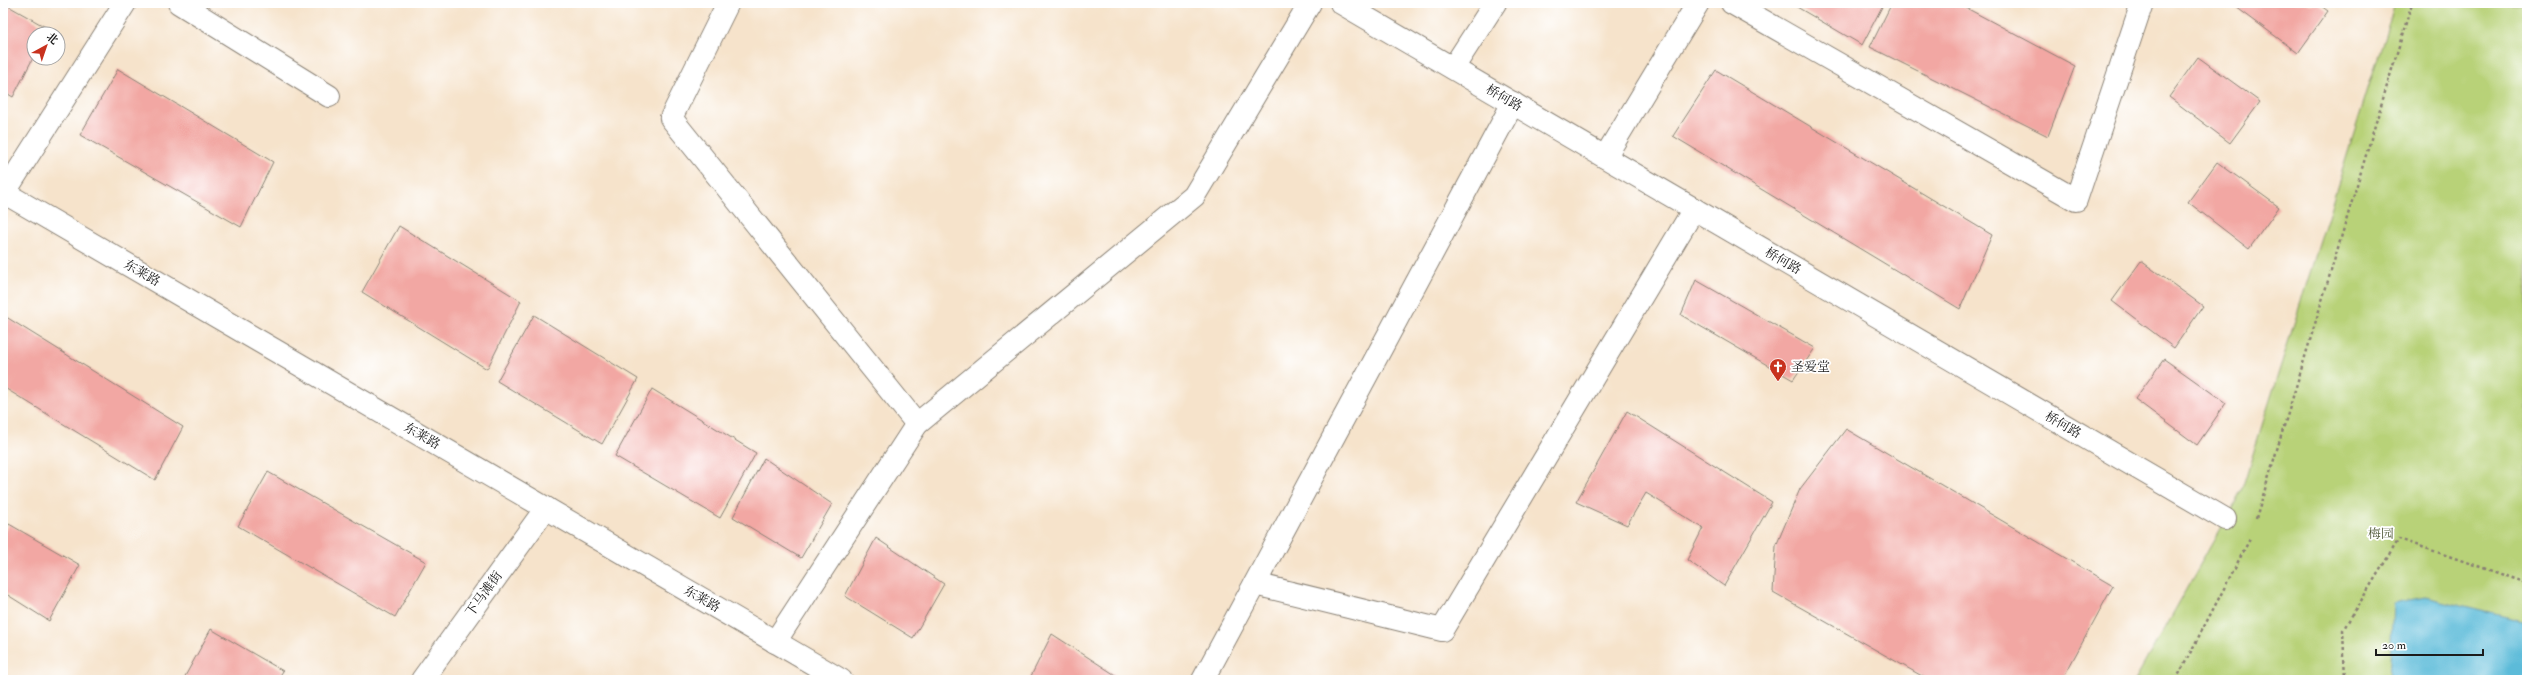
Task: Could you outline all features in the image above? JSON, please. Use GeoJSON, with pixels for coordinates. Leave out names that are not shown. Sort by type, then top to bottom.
{"type":"FeatureCollection","features":[{"type":"Feature","properties":{"kind":"street"},"geometry":{"type":"LineString","coordinates":[[3,194],[125,3]]}},
{"type":"Feature","properties":{"kind":"street"},"geometry":{"type":"LineString","coordinates":[[179,3],[329,96]]}},
{"type":"Feature","properties":{"kind":"street"},"geometry":{"type":"LineString","coordinates":[[728,3],[671,118],[917,424]]}},
{"type":"Feature","properties":{"kind":"street"},"geometry":{"type":"LineString","coordinates":[[775,642],[917,424],[1194,196],[1310,3]]}},
{"type":"Feature","properties":{"kind":"street","name":"桥何路"},"geometry":{"type":"LineString","coordinates":[[1341,3],[2225,519]]}},
{"type":"Feature","properties":{"kind":"street"},"geometry":{"type":"LineString","coordinates":[[1453,68],[1495,3]]}},
{"type":"Feature","properties":{"kind":"street"},"geometry":{"type":"LineString","coordinates":[[1605,157],[1698,3]]}},
{"type":"Feature","properties":{"kind":"street"},"geometry":{"type":"LineString","coordinates":[[1732,3],[2076,200],[2142,3]]}},
{"type":"Feature","properties":{"kind":"street"},"geometry":{"type":"LineString","coordinates":[[1203,680],[1513,103]]}},
{"type":"Feature","properties":{"kind":"street","name":"东莱路"},"geometry":{"type":"LineString","coordinates":[[3,194],[841,680]]}},
{"type":"Feature","properties":{"kind":"street"},"geometry":{"type":"LineString","coordinates":[[1255,584],[1442,630],[1694,209]]}},
{"type":"Feature","properties":{"kind":"street","name":"下马滩街"},"geometry":{"type":"LineString","coordinates":[[422,680],[546,508]]}},
{"type":"Feature","properties":{"kind":"path"},"geometry":{"type":"LineString","coordinates":[[2254,524],[2412,3]]}},
{"type":"Feature","properties":{"kind":"path"},"geometry":{"type":"LineString","coordinates":[[2176,680],[2252,532]]}},
{"type":"Feature","properties":{"kind":"path"},"geometry":{"type":"LineString","coordinates":[[2345,680],[2343,630],[2399,539],[2527,583]]}},
{"type":"Feature","properties":{"kind":"green space","name":"梅园"},"geometry":{"type":"Polygon","coordinates":[[[2395,3],[2527,3],[2527,680],[2135,680],[2241,492],[2395,3]]]}},
{"type":"Feature","properties":{"kind":"water"},"geometry":{"type":"Polygon","coordinates":[[[2425,597],[2527,622],[2527,680],[2389,680],[2393,603],[2425,597]]]}},
{"type":"Feature","properties":{"kind":"building"},"geometry":{"type":"Polygon","coordinates":[[[3,3],[44,26],[26,26],[26,66],[29,66],[13,97],[3,91],[3,3]]]}},
{"type":"Feature","properties":{"kind":"building"},"geometry":{"type":"Polygon","coordinates":[[[1790,3],[1884,3],[1862,45],[1790,3]]]}},
{"type":"Feature","properties":{"kind":"building"},"geometry":{"type":"Polygon","coordinates":[[[1892,3],[1957,3],[2075,66],[2048,136],[1870,47],[1892,3]]]}},
{"type":"Feature","properties":{"kind":"building"},"geometry":{"type":"Polygon","coordinates":[[[2239,3],[2317,3],[2328,11],[2298,53],[2236,7],[2239,3]]]}},
{"type":"Feature","properties":{"kind":"building"},"geometry":{"type":"Polygon","coordinates":[[[2198,57],[2260,102],[2230,143],[2169,97],[2198,57]]]}},
{"type":"Feature","properties":{"kind":"building"},"geometry":{"type":"Polygon","coordinates":[[[118,69],[273,162],[241,227],[80,135],[118,69]]]}},
{"type":"Feature","properties":{"kind":"building"},"geometry":{"type":"Polygon","coordinates":[[[1716,70],[1992,235],[1960,309],[1673,136],[1716,70]]]}},
{"type":"Feature","properties":{"kind":"building"},"geometry":{"type":"Polygon","coordinates":[[[2217,162],[2279,207],[2249,249],[2188,202],[2217,162]]]}},
{"type":"Feature","properties":{"kind":"building"},"geometry":{"type":"Polygon","coordinates":[[[399,226],[521,301],[487,369],[362,292],[399,226]]]}},
{"type":"Feature","properties":{"kind":"building"},"geometry":{"type":"Polygon","coordinates":[[[2141,261],[2203,306],[2174,348],[2112,301],[2141,261]]]}},
{"type":"Feature","properties":{"kind":"building"},"geometry":{"type":"Polygon","coordinates":[[[1696,280],[1815,348],[1793,380],[1681,315],[1696,280]]]}},
{"type":"Feature","properties":{"kind":"building"},"geometry":{"type":"Polygon","coordinates":[[[3,315],[183,427],[155,480],[3,387],[3,315]]]}},
{"type":"Feature","properties":{"kind":"building"},"geometry":{"type":"Polygon","coordinates":[[[534,315],[638,379],[602,444],[497,381],[534,315]]]}},
{"type":"Feature","properties":{"kind":"building"},"geometry":{"type":"Polygon","coordinates":[[[2164,359],[2226,403],[2197,445],[2135,399],[2164,359]]]}},
{"type":"Feature","properties":{"kind":"building"},"geometry":{"type":"Polygon","coordinates":[[[652,389],[756,453],[720,518],[615,456],[652,389]]]}},
{"type":"Feature","properties":{"kind":"building"},"geometry":{"type":"Polygon","coordinates":[[[1627,411],[1772,502],[1724,586],[1687,560],[1703,528],[1646,493],[1627,525],[1576,502],[1627,411]]]}},
{"type":"Feature","properties":{"kind":"building"},"geometry":{"type":"Polygon","coordinates":[[[1846,429],[2113,586],[2062,680],[1929,680],[1773,592],[1776,546],[1800,489],[1846,429]]]}},
{"type":"Feature","properties":{"kind":"building"},"geometry":{"type":"Polygon","coordinates":[[[764,458],[832,504],[801,558],[733,517],[764,458]]]}},
{"type":"Feature","properties":{"kind":"building"},"geometry":{"type":"Polygon","coordinates":[[[268,472],[426,562],[395,617],[238,526],[268,472]]]}},
{"type":"Feature","properties":{"kind":"building"},"geometry":{"type":"Polygon","coordinates":[[[9,524],[80,565],[49,621],[3,592],[3,534],[9,524]]]}},
{"type":"Feature","properties":{"kind":"building"},"geometry":{"type":"Polygon","coordinates":[[[876,538],[944,584],[913,638],[845,596],[876,538]]]}},
{"type":"Feature","properties":{"kind":"building"},"geometry":{"type":"Polygon","coordinates":[[[211,629],[283,671],[277,680],[183,680],[211,629]]]}},
{"type":"Feature","properties":{"kind":"building"},"geometry":{"type":"Polygon","coordinates":[[[1052,634],[1123,680],[1029,680],[1052,634]]]}},
{"type":"Feature","properties":{"kind":"place","name":"圣爱堂"},"geometry":{"type":"Point","coordinates":[1778,382]}}]}
